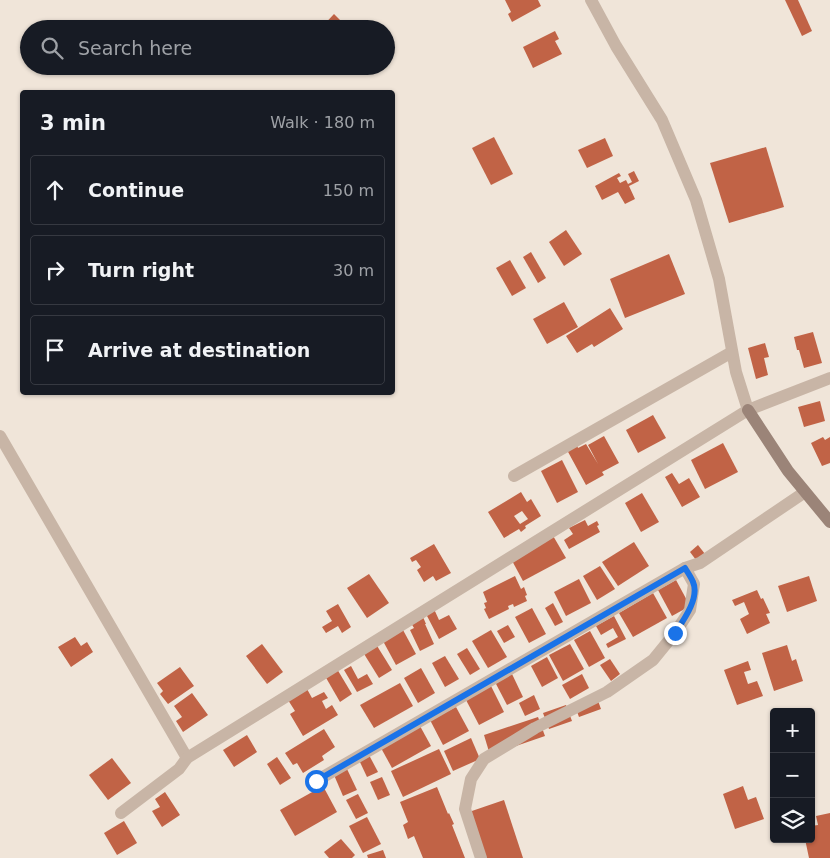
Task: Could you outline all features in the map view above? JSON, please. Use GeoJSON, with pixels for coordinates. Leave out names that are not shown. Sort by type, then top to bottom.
{"type":"FeatureCollection","features":[{"type":"Feature","properties":{"kind":"street"},"geometry":{"type":"LineString","coordinates":[[590,0],[662,120],[696,200],[719,279],[736,372],[748,410],[788,471],[830,522]]}},
{"type":"Feature","properties":{"kind":"street"},"geometry":{"type":"LineString","coordinates":[[514,476],[732,352]]}},
{"type":"Feature","properties":{"kind":"street"},"geometry":{"type":"LineString","coordinates":[[122,813],[179,769],[187,758],[748,410],[830,378]]}},
{"type":"Feature","properties":{"kind":"street"},"geometry":{"type":"LineString","coordinates":[[0,436],[187,758]]}},
{"type":"Feature","properties":{"kind":"street"},"geometry":{"type":"LineString","coordinates":[[316,781],[685,568],[700,563],[805,492]]}},
{"type":"Feature","properties":{"kind":"street"},"geometry":{"type":"LineString","coordinates":[[481,858],[465,809],[471,779],[484,759],[536,728],[607,692],[653,660],[675,633],[690,610],[694,584],[685,568]]}},
{"type":"Feature","properties":{"kind":"building"},"geometry":{"type":"Polygon","coordinates":[[[505,0],[538,0],[541,6],[512,22],[508,14],[511,12],[505,0]]]}},
{"type":"Feature","properties":{"kind":"building"},"geometry":{"type":"Polygon","coordinates":[[[785,0],[798,0],[812,31],[802,36],[785,0]]]}},
{"type":"Feature","properties":{"kind":"building"},"geometry":{"type":"Polygon","coordinates":[[[334,14],[340,20],[328,20],[334,14]]]}},
{"type":"Feature","properties":{"kind":"building"},"geometry":{"type":"Polygon","coordinates":[[[555,31],[559,39],[555,41],[562,54],[533,68],[523,47],[555,31]]]}},
{"type":"Feature","properties":{"kind":"building"},"geometry":{"type":"Polygon","coordinates":[[[494,137],[513,174],[491,185],[472,148],[494,137]]]}},
{"type":"Feature","properties":{"kind":"building"},"geometry":{"type":"Polygon","coordinates":[[[605,138],[613,156],[587,168],[578,150],[605,138]]]}},
{"type":"Feature","properties":{"kind":"building"},"geometry":{"type":"Polygon","coordinates":[[[766,147],[784,207],[729,223],[710,163],[766,147]]]}},
{"type":"Feature","properties":{"kind":"building"},"geometry":{"type":"Polygon","coordinates":[[[634,171],[639,181],[629,186],[635,199],[625,204],[618,192],[602,200],[595,186],[619,173],[621,176],[617,178],[620,183],[626,180],[628,184],[632,182],[628,174],[634,171]]]}},
{"type":"Feature","properties":{"kind":"building"},"geometry":{"type":"Polygon","coordinates":[[[566,230],[582,254],[564,266],[549,242],[566,230]]]}},
{"type":"Feature","properties":{"kind":"building"},"geometry":{"type":"Polygon","coordinates":[[[531,252],[546,278],[538,283],[523,257],[531,252]]]}},
{"type":"Feature","properties":{"kind":"building"},"geometry":{"type":"Polygon","coordinates":[[[669,254],[685,294],[625,318],[610,279],[669,254]]]}},
{"type":"Feature","properties":{"kind":"building"},"geometry":{"type":"Polygon","coordinates":[[[510,260],[526,288],[512,296],[496,268],[510,260]]]}},
{"type":"Feature","properties":{"kind":"building"},"geometry":{"type":"Polygon","coordinates":[[[564,302],[578,327],[547,344],[533,319],[564,302]]]}},
{"type":"Feature","properties":{"kind":"building"},"geometry":{"type":"Polygon","coordinates":[[[610,308],[623,329],[594,347],[592,344],[577,353],[566,336],[610,308]]]}},
{"type":"Feature","properties":{"kind":"building"},"geometry":{"type":"Polygon","coordinates":[[[813,332],[822,363],[804,368],[794,337],[813,332]]]}},
{"type":"Feature","properties":{"kind":"building"},"geometry":{"type":"Polygon","coordinates":[[[765,343],[769,357],[764,358],[768,375],[756,379],[748,348],[765,343]]]}},
{"type":"Feature","properties":{"kind":"building"},"geometry":{"type":"Polygon","coordinates":[[[820,401],[825,421],[804,427],[798,407],[820,401]]]}},
{"type":"Feature","properties":{"kind":"building"},"geometry":{"type":"Polygon","coordinates":[[[653,415],[666,438],[638,453],[626,430],[653,415]]]}},
{"type":"Feature","properties":{"kind":"building"},"geometry":{"type":"Polygon","coordinates":[[[604,436],[619,463],[602,472],[604,475],[586,485],[567,450],[577,445],[578,448],[586,444],[598,464],[588,445],[604,436]]]}},
{"type":"Feature","properties":{"kind":"building"},"geometry":{"type":"Polygon","coordinates":[[[823,437],[825,440],[830,437],[830,463],[822,466],[811,443],[823,437]]]}},
{"type":"Feature","properties":{"kind":"building"},"geometry":{"type":"Polygon","coordinates":[[[723,443],[738,472],[705,489],[691,460],[723,443]]]}},
{"type":"Feature","properties":{"kind":"building"},"geometry":{"type":"Polygon","coordinates":[[[562,460],[578,492],[557,503],[541,471],[562,460]]]}},
{"type":"Feature","properties":{"kind":"building"},"geometry":{"type":"Polygon","coordinates":[[[672,473],[679,484],[689,478],[700,497],[682,507],[665,477],[672,473]]]}},
{"type":"Feature","properties":{"kind":"building"},"geometry":{"type":"Polygon","coordinates":[[[521,492],[527,502],[531,499],[541,516],[525,526],[526,528],[521,532],[519,529],[504,538],[488,512],[521,492]],[[522,511],[514,516],[520,524],[528,519],[522,511]]]}},
{"type":"Feature","properties":{"kind":"building"},"geometry":{"type":"Polygon","coordinates":[[[642,493],[659,522],[641,532],[625,503],[642,493]]]}},
{"type":"Feature","properties":{"kind":"building"},"geometry":{"type":"Polygon","coordinates":[[[585,520],[588,526],[597,521],[600,532],[569,549],[564,540],[573,534],[569,528],[585,520]]]}},
{"type":"Feature","properties":{"kind":"building"},"geometry":{"type":"Polygon","coordinates":[[[552,534],[566,558],[523,581],[510,557],[552,534]]]}},
{"type":"Feature","properties":{"kind":"building"},"geometry":{"type":"Polygon","coordinates":[[[634,542],[649,566],[618,586],[602,562],[634,542]]]}},
{"type":"Feature","properties":{"kind":"building"},"geometry":{"type":"Polygon","coordinates":[[[434,544],[451,573],[436,581],[433,576],[424,582],[417,570],[421,567],[416,560],[412,562],[410,558],[434,544]]]}},
{"type":"Feature","properties":{"kind":"building"},"geometry":{"type":"Polygon","coordinates":[[[698,545],[705,554],[696,560],[690,552],[698,545]]]}},
{"type":"Feature","properties":{"kind":"building"},"geometry":{"type":"Polygon","coordinates":[[[600,566],[615,589],[597,600],[583,576],[600,566]]]}},
{"type":"Feature","properties":{"kind":"building"},"geometry":{"type":"Polygon","coordinates":[[[369,574],[389,603],[367,618],[347,588],[369,574]]]}},
{"type":"Feature","properties":{"kind":"building"},"geometry":{"type":"Polygon","coordinates":[[[515,576],[521,589],[524,587],[527,601],[514,607],[513,604],[508,606],[509,609],[489,619],[484,609],[486,608],[484,603],[487,602],[483,592],[515,576]]]}},
{"type":"Feature","properties":{"kind":"building"},"geometry":{"type":"Polygon","coordinates":[[[809,576],[817,601],[787,612],[778,586],[809,576]]]}},
{"type":"Feature","properties":{"kind":"building"},"geometry":{"type":"Polygon","coordinates":[[[579,579],[591,603],[566,616],[554,592],[579,579]]]}},
{"type":"Feature","properties":{"kind":"building"},"geometry":{"type":"Polygon","coordinates":[[[676,580],[690,606],[672,616],[658,590],[676,580]]]}},
{"type":"Feature","properties":{"kind":"building"},"geometry":{"type":"Polygon","coordinates":[[[757,590],[770,613],[766,614],[770,623],[747,634],[740,619],[749,614],[744,602],[735,606],[732,600],[757,590]]]}},
{"type":"Feature","properties":{"kind":"building"},"geometry":{"type":"Polygon","coordinates":[[[653,593],[667,618],[633,637],[619,613],[653,593]]]}},
{"type":"Feature","properties":{"kind":"building"},"geometry":{"type":"Polygon","coordinates":[[[553,603],[563,622],[555,626],[545,608],[553,603]]]}},
{"type":"Feature","properties":{"kind":"building"},"geometry":{"type":"Polygon","coordinates":[[[338,604],[351,627],[342,633],[338,626],[326,633],[322,627],[332,621],[326,611],[338,604]]]}},
{"type":"Feature","properties":{"kind":"building"},"geometry":{"type":"Polygon","coordinates":[[[532,608],[546,634],[529,643],[515,617],[532,608]]]}},
{"type":"Feature","properties":{"kind":"building"},"geometry":{"type":"Polygon","coordinates":[[[434,609],[439,620],[449,615],[457,629],[439,639],[426,614],[434,609]]]}},
{"type":"Feature","properties":{"kind":"building"},"geometry":{"type":"Polygon","coordinates":[[[614,616],[626,639],[608,648],[606,644],[618,637],[613,628],[601,635],[596,626],[614,616]]]}},
{"type":"Feature","properties":{"kind":"building"},"geometry":{"type":"Polygon","coordinates":[[[423,617],[434,644],[420,651],[410,630],[414,628],[411,623],[423,617]]]}},
{"type":"Feature","properties":{"kind":"building"},"geometry":{"type":"Polygon","coordinates":[[[508,625],[515,637],[504,643],[497,631],[508,625]]]}},
{"type":"Feature","properties":{"kind":"building"},"geometry":{"type":"Polygon","coordinates":[[[403,630],[416,654],[396,665],[383,641],[403,630]]]}},
{"type":"Feature","properties":{"kind":"building"},"geometry":{"type":"Polygon","coordinates":[[[491,630],[507,657],[488,668],[472,641],[491,630]]]}},
{"type":"Feature","properties":{"kind":"building"},"geometry":{"type":"Polygon","coordinates":[[[590,631],[605,658],[589,667],[574,640],[590,631]]]}},
{"type":"Feature","properties":{"kind":"building"},"geometry":{"type":"Polygon","coordinates":[[[75,637],[81,646],[87,642],[93,652],[71,667],[58,647],[75,637]]]}},
{"type":"Feature","properties":{"kind":"building"},"geometry":{"type":"Polygon","coordinates":[[[374,641],[392,670],[379,678],[361,649],[374,641]]]}},
{"type":"Feature","properties":{"kind":"building"},"geometry":{"type":"Polygon","coordinates":[[[262,644],[283,672],[267,684],[246,656],[262,644]]]}},
{"type":"Feature","properties":{"kind":"building"},"geometry":{"type":"Polygon","coordinates":[[[570,644],[584,669],[563,681],[549,655],[570,644]]]}},
{"type":"Feature","properties":{"kind":"building"},"geometry":{"type":"Polygon","coordinates":[[[787,645],[792,661],[796,659],[803,681],[774,691],[762,653],[787,645]]]}},
{"type":"Feature","properties":{"kind":"building"},"geometry":{"type":"Polygon","coordinates":[[[467,648],[480,669],[470,675],[457,654],[467,648]]]}},
{"type":"Feature","properties":{"kind":"building"},"geometry":{"type":"Polygon","coordinates":[[[445,656],[459,679],[445,687],[432,663],[445,656]]]}},
{"type":"Feature","properties":{"kind":"building"},"geometry":{"type":"Polygon","coordinates":[[[547,657],[558,678],[542,687],[531,666],[547,657]]]}},
{"type":"Feature","properties":{"kind":"building"},"geometry":{"type":"Polygon","coordinates":[[[610,659],[620,674],[611,681],[600,665],[610,659]]]}},
{"type":"Feature","properties":{"kind":"building"},"geometry":{"type":"Polygon","coordinates":[[[748,661],[751,670],[744,672],[748,684],[757,681],[763,696],[737,705],[724,670],[748,661]]]}},
{"type":"Feature","properties":{"kind":"building"},"geometry":{"type":"Polygon","coordinates":[[[351,666],[358,679],[367,674],[373,684],[357,692],[344,670],[351,666]]]}},
{"type":"Feature","properties":{"kind":"building"},"geometry":{"type":"Polygon","coordinates":[[[180,667],[194,686],[168,704],[160,694],[163,691],[157,683],[180,667]]]}},
{"type":"Feature","properties":{"kind":"building"},"geometry":{"type":"Polygon","coordinates":[[[421,668],[435,693],[418,703],[404,678],[421,668]]]}},
{"type":"Feature","properties":{"kind":"building"},"geometry":{"type":"Polygon","coordinates":[[[337,669],[352,694],[340,702],[325,676],[337,669]]]}},
{"type":"Feature","properties":{"kind":"building"},"geometry":{"type":"Polygon","coordinates":[[[512,674],[523,697],[507,705],[495,682],[512,674]]]}},
{"type":"Feature","properties":{"kind":"building"},"geometry":{"type":"Polygon","coordinates":[[[582,674],[589,688],[570,699],[562,685],[582,674]]]}},
{"type":"Feature","properties":{"kind":"building"},"geometry":{"type":"Polygon","coordinates":[[[400,683],[413,706],[374,728],[360,705],[400,683]]]}},
{"type":"Feature","properties":{"kind":"building"},"geometry":{"type":"Polygon","coordinates":[[[491,686],[504,712],[479,725],[465,698],[491,686]]]}},
{"type":"Feature","properties":{"kind":"building"},"geometry":{"type":"Polygon","coordinates":[[[307,689],[312,698],[324,692],[328,698],[322,701],[326,709],[332,705],[338,715],[303,736],[290,714],[295,711],[288,700],[307,689]]]}},
{"type":"Feature","properties":{"kind":"building"},"geometry":{"type":"Polygon","coordinates":[[[192,693],[208,715],[183,732],[176,721],[182,717],[174,706],[192,693]]]}},
{"type":"Feature","properties":{"kind":"building"},"geometry":{"type":"Polygon","coordinates":[[[534,695],[540,709],[525,716],[519,703],[534,695]]]}},
{"type":"Feature","properties":{"kind":"building"},"geometry":{"type":"Polygon","coordinates":[[[597,698],[601,709],[579,717],[575,706],[597,698]]]}},
{"type":"Feature","properties":{"kind":"building"},"geometry":{"type":"Polygon","coordinates":[[[566,705],[572,721],[549,729],[543,713],[566,705]]]}},
{"type":"Feature","properties":{"kind":"building"},"geometry":{"type":"Polygon","coordinates":[[[456,707],[469,731],[443,745],[430,720],[456,707]]]}},
{"type":"Feature","properties":{"kind":"building"},"geometry":{"type":"Polygon","coordinates":[[[538,717],[545,736],[490,755],[484,735],[538,717]]]}},
{"type":"Feature","properties":{"kind":"building"},"geometry":{"type":"Polygon","coordinates":[[[420,726],[431,746],[392,768],[381,748],[420,726]]]}},
{"type":"Feature","properties":{"kind":"building"},"geometry":{"type":"Polygon","coordinates":[[[324,729],[335,747],[322,756],[324,760],[303,773],[297,763],[293,765],[285,753],[324,729]]]}},
{"type":"Feature","properties":{"kind":"building"},"geometry":{"type":"Polygon","coordinates":[[[247,735],[257,752],[234,767],[223,750],[247,735]]]}},
{"type":"Feature","properties":{"kind":"building"},"geometry":{"type":"Polygon","coordinates":[[[471,738],[480,759],[453,771],[444,751],[471,738]]]}},
{"type":"Feature","properties":{"kind":"building"},"geometry":{"type":"Polygon","coordinates":[[[439,749],[451,774],[403,797],[391,771],[439,749]]]}},
{"type":"Feature","properties":{"kind":"building"},"geometry":{"type":"Polygon","coordinates":[[[369,755],[378,772],[367,777],[359,760],[369,755]]]}},
{"type":"Feature","properties":{"kind":"building"},"geometry":{"type":"Polygon","coordinates":[[[277,757],[291,778],[280,785],[267,764],[277,757]]]}},
{"type":"Feature","properties":{"kind":"building"},"geometry":{"type":"Polygon","coordinates":[[[112,758],[131,783],[108,800],[89,775],[112,758]]]}},
{"type":"Feature","properties":{"kind":"building"},"geometry":{"type":"Polygon","coordinates":[[[347,769],[357,790],[343,796],[334,775],[347,769]]]}},
{"type":"Feature","properties":{"kind":"building"},"geometry":{"type":"Polygon","coordinates":[[[382,777],[390,795],[378,800],[370,782],[382,777]]]}},
{"type":"Feature","properties":{"kind":"building"},"geometry":{"type":"Polygon","coordinates":[[[323,786],[337,812],[295,836],[280,810],[323,786]]]}},
{"type":"Feature","properties":{"kind":"building"},"geometry":{"type":"Polygon","coordinates":[[[743,786],[748,800],[756,797],[764,819],[735,829],[723,794],[743,786]]]}},
{"type":"Feature","properties":{"kind":"building"},"geometry":{"type":"Polygon","coordinates":[[[437,787],[454,824],[452,825],[465,858],[423,858],[414,836],[408,839],[403,825],[408,822],[400,802],[437,787]]]}},
{"type":"Feature","properties":{"kind":"building"},"geometry":{"type":"Polygon","coordinates":[[[165,792],[180,815],[162,827],[152,811],[160,807],[155,799],[165,792]]]}},
{"type":"Feature","properties":{"kind":"building"},"geometry":{"type":"Polygon","coordinates":[[[358,794],[368,813],[356,819],[346,800],[358,794]]]}},
{"type":"Feature","properties":{"kind":"building"},"geometry":{"type":"Polygon","coordinates":[[[504,800],[523,858],[482,858],[466,813],[504,800]]]}},
{"type":"Feature","properties":{"kind":"building"},"geometry":{"type":"Polygon","coordinates":[[[830,813],[830,858],[809,858],[806,843],[815,843],[815,825],[818,825],[816,816],[830,813]]]}},
{"type":"Feature","properties":{"kind":"building"},"geometry":{"type":"Polygon","coordinates":[[[367,817],[381,844],[363,853],[349,826],[367,817]]]}},
{"type":"Feature","properties":{"kind":"building"},"geometry":{"type":"Polygon","coordinates":[[[124,821],[137,843],[117,855],[104,833],[124,821]]]}},
{"type":"Feature","properties":{"kind":"building"},"geometry":{"type":"Polygon","coordinates":[[[341,839],[355,855],[352,858],[329,858],[324,852],[341,839]]]}},
{"type":"Feature","properties":{"kind":"building"},"geometry":{"type":"Polygon","coordinates":[[[383,850],[386,858],[368,858],[367,855],[383,850]]]}},
{"type":"Feature","properties":{"kind":"route"},"geometry":{"type":"LineString","coordinates":[[316,781],[685,568],[694,584],[693,598],[690,610],[675,633]]}}]}
